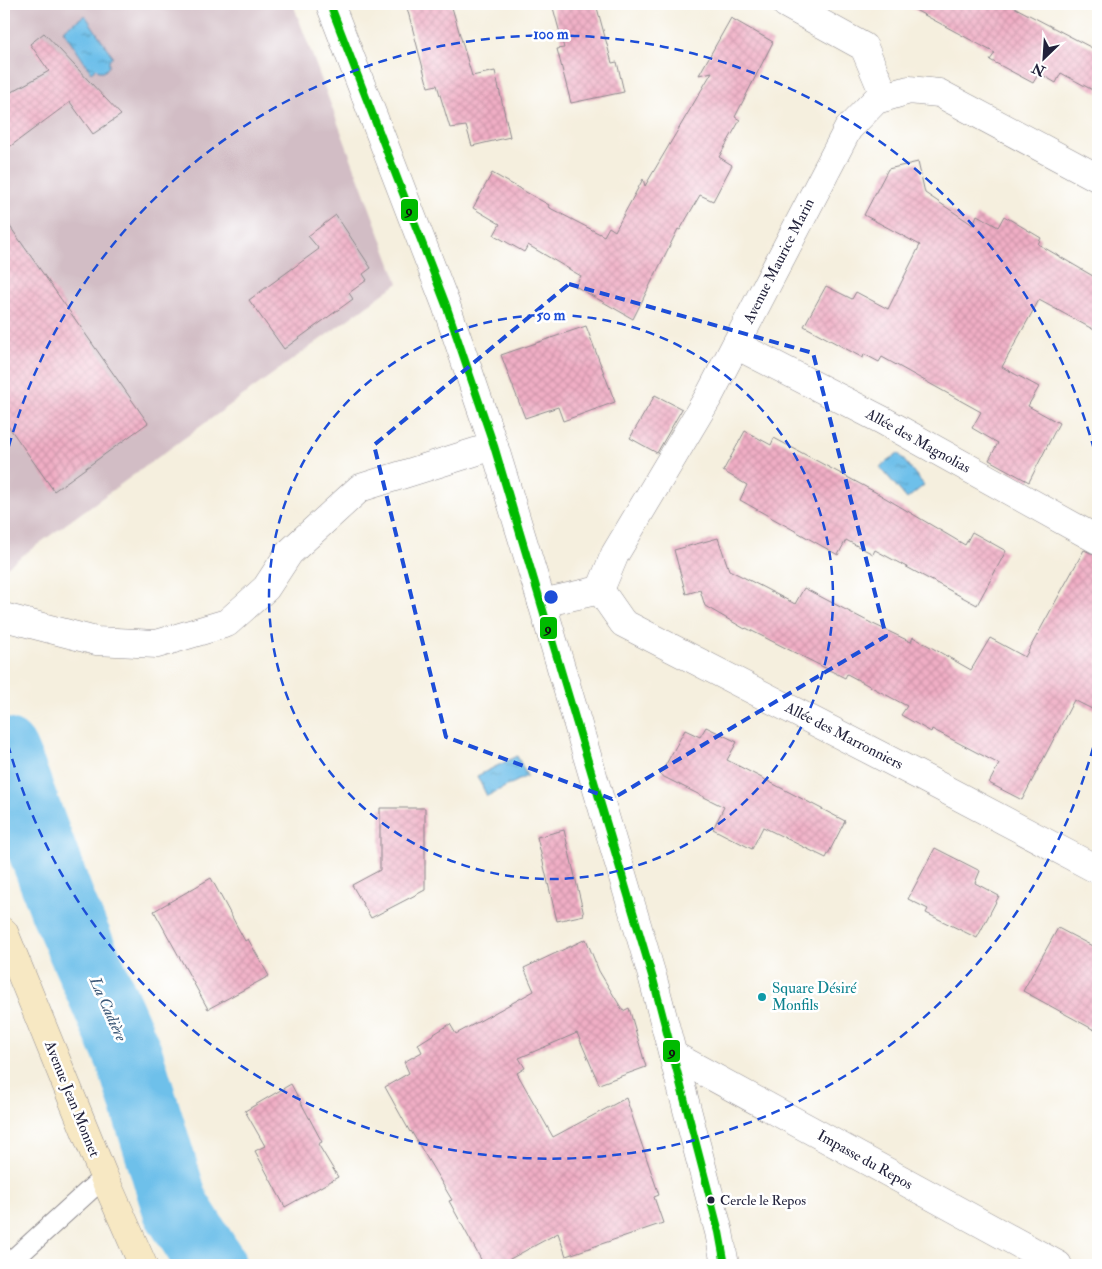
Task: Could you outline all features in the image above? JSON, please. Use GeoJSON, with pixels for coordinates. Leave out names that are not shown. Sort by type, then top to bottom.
{"type":"FeatureCollection","features":[{"type":"Feature","properties":{"kind":"street"},"geometry":{"type":"LineString","coordinates":[[330,4],[446,305],[494,446],[653,979],[715,1216],[725,1265]]}},
{"type":"Feature","properties":{"kind":"street"},"geometry":{"type":"LineString","coordinates":[[786,4],[864,47],[885,97]]}},
{"type":"Feature","properties":{"kind":"street","name":"Avenue Maurice Marin"},"geometry":{"type":"LineString","coordinates":[[600,590],[616,554],[709,396],[848,129],[876,100],[910,90],[939,93],[1098,178]]}},
{"type":"Feature","properties":{"kind":"street","name":"Allée des Magnolias"},"geometry":{"type":"LineString","coordinates":[[736,345],[882,420],[1098,540]]}},
{"type":"Feature","properties":{"kind":"street"},"geometry":{"type":"LineString","coordinates":[[4,617],[96,641],[157,644],[227,623],[266,588],[289,552],[360,488],[494,446]]}},
{"type":"Feature","properties":{"kind":"street"},"geometry":{"type":"LineString","coordinates":[[542,603],[600,590]]}},
{"type":"Feature","properties":{"kind":"street","name":"Allée des Marronniers"},"geometry":{"type":"LineString","coordinates":[[600,590],[623,623],[1098,870]]}},
{"type":"Feature","properties":{"kind":"street","name":"Avenue Jean Monnet"},"geometry":{"type":"LineString","coordinates":[[4,932],[104,1177],[143,1265]]}},
{"type":"Feature","properties":{"kind":"street","name":"Impasse du Repos"},"geometry":{"type":"LineString","coordinates":[[673,1055],[1058,1265]]}},
{"type":"Feature","properties":{"kind":"lane"},"geometry":{"type":"LineString","coordinates":[[15,1258],[104,1177]]}},
{"type":"Feature","properties":{"kind":"highlighted area"},"geometry":{"type":"Polygon","coordinates":[[[569,284],[813,353],[886,636],[612,799],[446,737],[374,445],[569,284]]]}},
{"type":"Feature","properties":{"kind":"shaded area"},"geometry":{"type":"Polygon","coordinates":[[[4,4],[293,4],[398,283],[4,569],[4,4]]]}},
{"type":"Feature","properties":{"kind":"water"},"geometry":{"type":"Polygon","coordinates":[[[85,15],[113,57],[109,60],[109,66],[105,71],[99,71],[96,68],[91,72],[63,30],[85,15]]]}},
{"type":"Feature","properties":{"kind":"water"},"geometry":{"type":"Polygon","coordinates":[[[898,453],[924,485],[907,499],[880,467],[898,453]]]}},
{"type":"Feature","properties":{"kind":"water"},"geometry":{"type":"Polygon","coordinates":[[[517,756],[527,776],[487,796],[477,776],[517,756]]]}},
{"type":"Feature","properties":{"kind":"building"},"geometry":{"type":"Polygon","coordinates":[[[406,4],[451,4],[472,76],[495,71],[510,137],[472,146],[466,126],[450,128],[437,85],[428,87],[406,4]]]}},
{"type":"Feature","properties":{"kind":"building"},"geometry":{"type":"Polygon","coordinates":[[[552,4],[596,4],[612,63],[617,62],[624,92],[571,103],[557,49],[564,48],[552,4]]]}},
{"type":"Feature","properties":{"kind":"building"},"geometry":{"type":"Polygon","coordinates":[[[904,4],[1008,4],[1098,51],[1098,93],[1061,73],[1056,83],[1039,73],[1033,83],[990,60],[995,53],[904,4]]]}},
{"type":"Feature","properties":{"kind":"building"},"geometry":{"type":"Polygon","coordinates":[[[731,18],[773,42],[735,117],[740,120],[719,157],[732,165],[713,201],[700,195],[680,230],[678,229],[633,319],[575,286],[581,276],[528,245],[524,252],[494,235],[500,224],[473,208],[492,173],[549,205],[548,207],[604,236],[609,227],[615,231],[643,179],[645,186],[712,72],[699,75],[731,18]]]}},
{"type":"Feature","properties":{"kind":"building"},"geometry":{"type":"Polygon","coordinates":[[[44,33],[121,115],[93,134],[70,102],[4,151],[4,96],[49,71],[30,44],[44,33]]]}},
{"type":"Feature","properties":{"kind":"building"},"geometry":{"type":"Polygon","coordinates":[[[918,162],[925,193],[973,225],[977,215],[998,227],[1004,216],[1041,238],[1038,244],[1098,279],[1098,332],[1039,300],[1002,367],[1039,387],[1028,406],[1059,423],[1029,482],[989,460],[998,443],[972,428],[981,412],[882,357],[879,362],[864,354],[863,358],[804,326],[826,286],[852,299],[856,292],[888,309],[920,245],[864,215],[888,169],[918,162]]]}},
{"type":"Feature","properties":{"kind":"building"},"geometry":{"type":"Polygon","coordinates":[[[336,215],[371,268],[363,274],[367,280],[349,293],[353,299],[284,349],[249,300],[319,249],[308,236],[336,215]]]}},
{"type":"Feature","properties":{"kind":"building"},"geometry":{"type":"Polygon","coordinates":[[[4,218],[148,423],[54,491],[4,420],[4,218]]]}},
{"type":"Feature","properties":{"kind":"building"},"geometry":{"type":"Polygon","coordinates":[[[586,326],[615,402],[563,421],[558,407],[525,418],[501,355],[586,326]]]}},
{"type":"Feature","properties":{"kind":"building"},"geometry":{"type":"Polygon","coordinates":[[[655,395],[682,409],[657,453],[630,438],[655,395]]]}},
{"type":"Feature","properties":{"kind":"building"},"geometry":{"type":"Polygon","coordinates":[[[745,431],[771,445],[774,438],[877,493],[965,545],[972,532],[1006,551],[977,605],[875,550],[873,554],[846,540],[838,555],[740,500],[747,485],[723,471],[745,431]]]}},
{"type":"Feature","properties":{"kind":"building"},"geometry":{"type":"Polygon","coordinates":[[[718,538],[729,570],[795,604],[804,588],[911,642],[913,637],[971,670],[990,638],[1025,657],[1084,550],[1098,556],[1098,712],[1074,700],[1022,800],[989,783],[999,764],[932,729],[931,732],[901,715],[907,706],[847,674],[845,678],[745,629],[705,606],[700,590],[686,594],[674,550],[718,538]]]}},
{"type":"Feature","properties":{"kind":"building"},"geometry":{"type":"Polygon","coordinates":[[[706,727],[737,742],[727,760],[845,821],[826,858],[763,827],[752,849],[713,829],[724,807],[660,775],[685,730],[700,737],[706,727]]]}},
{"type":"Feature","properties":{"kind":"building"},"geometry":{"type":"Polygon","coordinates":[[[380,808],[425,808],[425,890],[371,918],[352,885],[380,870],[380,808]]]}},
{"type":"Feature","properties":{"kind":"building"},"geometry":{"type":"Polygon","coordinates":[[[564,830],[584,915],[557,921],[537,837],[564,830]]]}},
{"type":"Feature","properties":{"kind":"building"},"geometry":{"type":"Polygon","coordinates":[[[935,848],[980,871],[975,883],[999,896],[977,938],[926,913],[928,909],[908,899],[935,848]]]}},
{"type":"Feature","properties":{"kind":"building"},"geometry":{"type":"Polygon","coordinates":[[[211,878],[245,941],[248,939],[269,976],[208,1009],[154,911],[211,878]]]}},
{"type":"Feature","properties":{"kind":"building"},"geometry":{"type":"Polygon","coordinates":[[[1058,928],[1098,949],[1098,1032],[1023,991],[1058,928]]]}},
{"type":"Feature","properties":{"kind":"building"},"geometry":{"type":"Polygon","coordinates":[[[586,939],[599,971],[623,1011],[629,1008],[646,1067],[599,1084],[577,1033],[519,1058],[525,1068],[517,1073],[553,1137],[626,1098],[659,1195],[654,1197],[663,1223],[566,1256],[558,1233],[499,1265],[484,1265],[449,1201],[452,1200],[385,1087],[409,1073],[404,1062],[422,1052],[418,1044],[450,1024],[456,1034],[534,991],[524,968],[586,939]]]}},
{"type":"Feature","properties":{"kind":"building"},"geometry":{"type":"Polygon","coordinates":[[[291,1084],[322,1142],[318,1144],[338,1177],[285,1207],[255,1151],[265,1146],[245,1111],[291,1084]]]}},
{"type":"Feature","properties":{"kind":"waterway","name":"La Cadière"},"geometry":{"type":"LineString","coordinates":[[4,752],[64,909],[129,1056],[176,1208],[212,1265]]}},
{"type":"Feature","properties":{"kind":"transit line","name":"9"},"geometry":{"type":"LineString","coordinates":[[330,4],[446,305],[494,446],[653,979],[719,1232],[725,1265]]}},
{"type":"Feature","properties":{"kind":"place","name":"Square Désiré Monfils"},"geometry":{"type":"Point","coordinates":[762,997]}},
{"type":"Feature","properties":{"kind":"place","name":"Cercle le Repos"},"geometry":{"type":"Point","coordinates":[711,1200]}}]}
